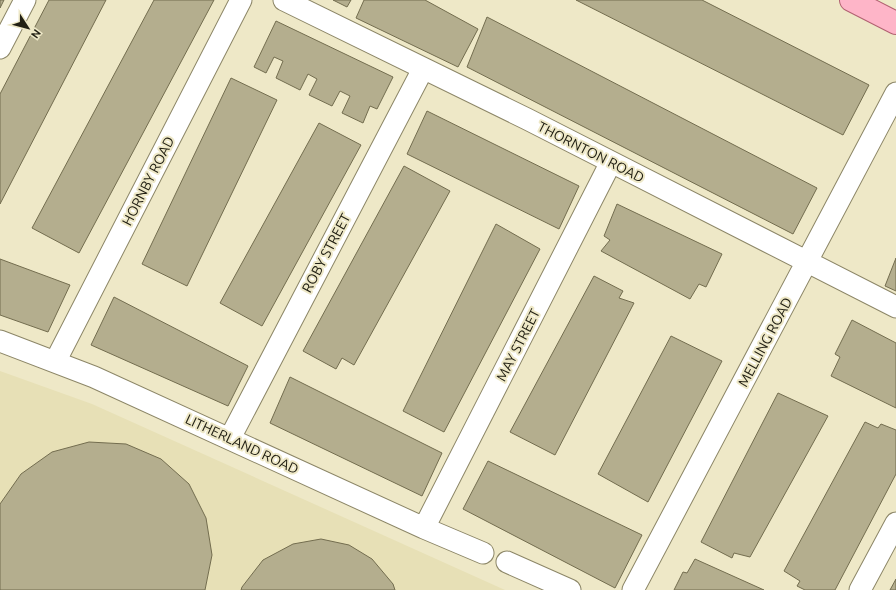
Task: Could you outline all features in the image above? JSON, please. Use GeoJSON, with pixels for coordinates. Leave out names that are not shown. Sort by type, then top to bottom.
{"type":"FeatureCollection","features":[{"type":"Feature","properties":{"kind":"main road"},"geometry":{"type":"LineString","coordinates":[[851,0],[896,23]]}},
{"type":"Feature","properties":{"kind":"street"},"geometry":{"type":"LineString","coordinates":[[0,48],[26,0]]}},
{"type":"Feature","properties":{"kind":"street","name":"HORNBY ROAD"},"geometry":{"type":"LineString","coordinates":[[55,362],[242,0]]}},
{"type":"Feature","properties":{"kind":"street","name":"THORNTON ROAD"},"geometry":{"type":"LineString","coordinates":[[284,0],[527,119],[896,307]]}},
{"type":"Feature","properties":{"kind":"street","name":"ROBY STREET"},"geometry":{"type":"LineString","coordinates":[[230,438],[423,68]]}},
{"type":"Feature","properties":{"kind":"street","name":"MELLING ROAD"},"geometry":{"type":"LineString","coordinates":[[633,590],[808,262],[896,93]]}},
{"type":"Feature","properties":{"kind":"street","name":"MAY STREET"},"geometry":{"type":"LineString","coordinates":[[424,528],[611,162]]}},
{"type":"Feature","properties":{"kind":"street","name":"LITHERLAND ROAD"},"geometry":{"type":"LineString","coordinates":[[0,341],[94,377],[424,528],[483,553]]}},
{"type":"Feature","properties":{"kind":"street"},"geometry":{"type":"LineString","coordinates":[[860,590],[896,523]]}},
{"type":"Feature","properties":{"kind":"street"},"geometry":{"type":"LineString","coordinates":[[507,562],[570,590]]}},
{"type":"Feature","properties":{"kind":"shaded area"},"geometry":{"type":"Polygon","coordinates":[[[0,371],[92,404],[505,590],[0,590],[0,371]]]}},
{"type":"Feature","properties":{"kind":"building"},"geometry":{"type":"Polygon","coordinates":[[[0,0],[4,0],[0,8],[0,0]]]}},
{"type":"Feature","properties":{"kind":"building"},"geometry":{"type":"Polygon","coordinates":[[[49,0],[106,0],[0,204],[0,94],[49,0]]]}},
{"type":"Feature","properties":{"kind":"building"},"geometry":{"type":"Polygon","coordinates":[[[154,0],[214,0],[79,253],[32,228],[154,0]]]}},
{"type":"Feature","properties":{"kind":"building"},"geometry":{"type":"Polygon","coordinates":[[[333,0],[351,0],[347,7],[333,0]]]}},
{"type":"Feature","properties":{"kind":"building"},"geometry":{"type":"Polygon","coordinates":[[[364,0],[425,0],[478,29],[458,67],[356,18],[364,0]]]}},
{"type":"Feature","properties":{"kind":"building"},"geometry":{"type":"Polygon","coordinates":[[[576,0],[702,0],[869,85],[843,135],[576,0]]]}},
{"type":"Feature","properties":{"kind":"building"},"geometry":{"type":"Polygon","coordinates":[[[487,17],[817,188],[793,234],[467,67],[487,17]]]}},
{"type":"Feature","properties":{"kind":"building"},"geometry":{"type":"Polygon","coordinates":[[[276,21],[393,77],[377,109],[370,106],[363,123],[342,113],[350,96],[340,91],[332,106],[309,95],[317,79],[308,74],[300,90],[276,78],[283,61],[274,57],[266,73],[254,67],[276,21]]]}},
{"type":"Feature","properties":{"kind":"building"},"geometry":{"type":"Polygon","coordinates":[[[231,78],[277,100],[187,286],[142,264],[231,78]]]}},
{"type":"Feature","properties":{"kind":"building"},"geometry":{"type":"Polygon","coordinates":[[[427,111],[579,186],[559,229],[407,154],[427,111]]]}},
{"type":"Feature","properties":{"kind":"building"},"geometry":{"type":"Polygon","coordinates":[[[319,123],[361,145],[262,326],[220,303],[319,123]]]}},
{"type":"Feature","properties":{"kind":"building"},"geometry":{"type":"Polygon","coordinates":[[[404,166],[450,191],[354,365],[342,358],[336,369],[303,351],[404,166]]]}},
{"type":"Feature","properties":{"kind":"building"},"geometry":{"type":"Polygon","coordinates":[[[617,204],[722,254],[706,287],[699,284],[690,299],[601,251],[610,240],[604,236],[617,204]]]}},
{"type":"Feature","properties":{"kind":"building"},"geometry":{"type":"Polygon","coordinates":[[[496,224],[540,249],[444,432],[403,411],[496,224]]]}},
{"type":"Feature","properties":{"kind":"building"},"geometry":{"type":"Polygon","coordinates":[[[896,258],[896,291],[885,286],[896,258]]]}},
{"type":"Feature","properties":{"kind":"building"},"geometry":{"type":"Polygon","coordinates":[[[0,259],[70,285],[48,332],[0,315],[0,259]]]}},
{"type":"Feature","properties":{"kind":"building"},"geometry":{"type":"Polygon","coordinates":[[[594,276],[623,291],[619,298],[634,303],[555,455],[510,432],[594,276]]]}},
{"type":"Feature","properties":{"kind":"building"},"geometry":{"type":"Polygon","coordinates":[[[114,297],[248,366],[228,406],[91,345],[114,297]]]}},
{"type":"Feature","properties":{"kind":"building"},"geometry":{"type":"Polygon","coordinates":[[[852,320],[896,343],[896,408],[831,376],[840,357],[835,354],[852,320]]]}},
{"type":"Feature","properties":{"kind":"building"},"geometry":{"type":"Polygon","coordinates":[[[671,336],[722,361],[648,502],[598,474],[671,336]]]}},
{"type":"Feature","properties":{"kind":"building"},"geometry":{"type":"Polygon","coordinates":[[[290,377],[442,453],[422,496],[270,423],[290,377]]]}},
{"type":"Feature","properties":{"kind":"building"},"geometry":{"type":"Polygon","coordinates":[[[778,393],[828,416],[750,557],[734,553],[732,558],[701,542],[778,393]]]}},
{"type":"Feature","properties":{"kind":"building"},"geometry":{"type":"Polygon","coordinates":[[[865,422],[878,428],[881,424],[896,430],[896,474],[835,590],[805,590],[797,586],[800,581],[784,571],[865,422]]]}},
{"type":"Feature","properties":{"kind":"building"},"geometry":{"type":"Polygon","coordinates":[[[89,442],[126,444],[161,459],[189,484],[206,518],[212,555],[205,590],[0,590],[0,504],[21,474],[52,452],[89,442]]]}},
{"type":"Feature","properties":{"kind":"building"},"geometry":{"type":"Polygon","coordinates":[[[488,461],[642,535],[615,588],[463,509],[488,461]]]}},
{"type":"Feature","properties":{"kind":"building"},"geometry":{"type":"Polygon","coordinates":[[[321,539],[349,545],[372,559],[393,584],[395,590],[241,590],[263,560],[293,544],[321,539]]]}},
{"type":"Feature","properties":{"kind":"building"},"geometry":{"type":"Polygon","coordinates":[[[695,559],[764,590],[674,590],[683,572],[687,573],[695,559]]]}},
{"type":"Feature","properties":{"kind":"building"},"geometry":{"type":"Polygon","coordinates":[[[896,579],[896,590],[890,590],[896,579]]]}}]}
